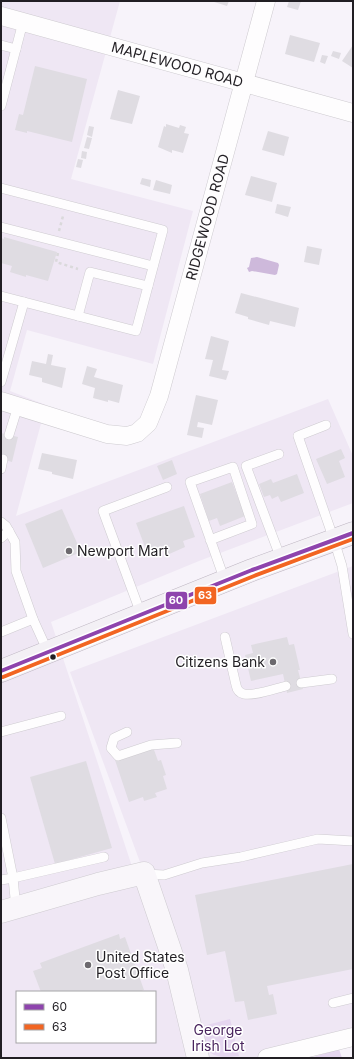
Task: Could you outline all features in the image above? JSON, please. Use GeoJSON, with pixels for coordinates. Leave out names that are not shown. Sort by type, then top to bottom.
{"type":"FeatureCollection","features":[{"type":"Feature","properties":{"kind":"main road"},"geometry":{"type":"LineString","coordinates":[[1,671],[225,581],[344,536]]}},
{"type":"Feature","properties":{"kind":"street","name":"RIDGEWOOD ROAD"},"geometry":{"type":"LineString","coordinates":[[9,403],[107,434],[127,436],[137,433],[151,418],[159,396],[266,1]]}},
{"type":"Feature","properties":{"kind":"street","name":"MAPLEWOOD ROAD"},"geometry":{"type":"LineString","coordinates":[[1,16],[353,113]]}},
{"type":"Feature","properties":{"kind":"street"},"geometry":{"type":"LineString","coordinates":[[9,910],[98,884],[144,874],[177,970],[198,1058]]}},
{"type":"Feature","properties":{"kind":"street"},"geometry":{"type":"LineString","coordinates":[[267,1058],[353,1037]]}},
{"type":"Feature","properties":{"kind":"lane"},"geometry":{"type":"LineString","coordinates":[[1,106],[23,22]]}},
{"type":"Feature","properties":{"kind":"lane"},"geometry":{"type":"LineString","coordinates":[[1,45],[16,49]]}},
{"type":"Feature","properties":{"kind":"lane"},"geometry":{"type":"LineString","coordinates":[[1,188],[162,230],[136,331],[1,296]]}},
{"type":"Feature","properties":{"kind":"lane"},"geometry":{"type":"LineString","coordinates":[[1,227],[153,266]]}},
{"type":"Feature","properties":{"kind":"lane"},"geometry":{"type":"LineString","coordinates":[[78,316],[90,272],[148,286]]}},
{"type":"Feature","properties":{"kind":"lane"},"geometry":{"type":"LineString","coordinates":[[1,382],[5,353],[24,302]]}},
{"type":"Feature","properties":{"kind":"lane"},"geometry":{"type":"LineString","coordinates":[[9,403],[10,435]]}},
{"type":"Feature","properties":{"kind":"lane"},"geometry":{"type":"LineString","coordinates":[[326,425],[298,436],[344,536],[343,572],[353,634]]}},
{"type":"Feature","properties":{"kind":"lane"},"geometry":{"type":"LineString","coordinates":[[279,454],[246,466],[282,559]]}},
{"type":"Feature","properties":{"kind":"lane"},"geometry":{"type":"LineString","coordinates":[[1,469],[3,459]]}},
{"type":"Feature","properties":{"kind":"lane"},"geometry":{"type":"LineString","coordinates":[[210,540],[252,524],[233,467],[190,482],[210,540],[225,581]]}},
{"type":"Feature","properties":{"kind":"lane"},"geometry":{"type":"LineString","coordinates":[[141,615],[104,511],[167,487]]}},
{"type":"Feature","properties":{"kind":"lane"},"geometry":{"type":"LineString","coordinates":[[1,522],[10,531],[15,542],[16,571],[33,619],[48,652]]}},
{"type":"Feature","properties":{"kind":"lane"},"geometry":{"type":"LineString","coordinates":[[1,538],[5,533],[10,531]]}},
{"type":"Feature","properties":{"kind":"lane"},"geometry":{"type":"LineString","coordinates":[[1,632],[33,619]]}},
{"type":"Feature","properties":{"kind":"lane"},"geometry":{"type":"LineString","coordinates":[[225,637],[236,685],[240,692],[244,694],[253,694],[286,686]]}},
{"type":"Feature","properties":{"kind":"lane"},"geometry":{"type":"LineString","coordinates":[[301,683],[332,679]]}},
{"type":"Feature","properties":{"kind":"lane"},"geometry":{"type":"LineString","coordinates":[[1,732],[61,716]]}},
{"type":"Feature","properties":{"kind":"lane"},"geometry":{"type":"LineString","coordinates":[[127,732],[114,738],[111,748],[118,756],[151,745],[177,743]]}},
{"type":"Feature","properties":{"kind":"lane"},"geometry":{"type":"LineString","coordinates":[[1,818],[4,844],[13,878],[9,910]]}},
{"type":"Feature","properties":{"kind":"lane"},"geometry":{"type":"LineString","coordinates":[[144,874],[164,875],[202,863],[241,857],[318,839],[353,841]]}},
{"type":"Feature","properties":{"kind":"lane"},"geometry":{"type":"LineString","coordinates":[[1,880],[104,857]]}},
{"type":"Feature","properties":{"kind":"lane"},"geometry":{"type":"LineString","coordinates":[[333,1003],[353,998]]}},
{"type":"Feature","properties":{"kind":"path"},"geometry":{"type":"LineString","coordinates":[[66,205],[56,262],[90,272]]}},
{"type":"Feature","properties":{"kind":"shaded area"},"geometry":{"type":"Polygon","coordinates":[[[1,1],[120,1],[71,179],[193,211],[153,364],[27,330],[10,391],[46,405],[16,516],[328,399],[353,456],[353,503],[199,561],[51,622],[194,1058],[1,1058],[1,1]]]}},
{"type":"Feature","properties":{"kind":"shaded area"},"geometry":{"type":"Polygon","coordinates":[[[257,257],[278,263],[277,274],[275,275],[252,271],[249,272],[247,268],[249,267],[251,258],[257,257]]]}},
{"type":"Feature","properties":{"kind":"shaded area"},"geometry":{"type":"Polygon","coordinates":[[[353,566],[353,1037],[267,1058],[198,1058],[144,873],[70,672],[353,566]]]}},
{"type":"Feature","properties":{"kind":"green space","name":"George Irish Lot"},"geometry":{"type":"Polygon","coordinates":[[[230,1019],[239,1056],[222,1057],[215,1055],[207,1049],[199,1027],[230,1019]]]}},
{"type":"Feature","properties":{"kind":"green space"},"geometry":{"type":"Polygon","coordinates":[[[339,1049],[342,1058],[310,1058],[339,1049]]]}},
{"type":"Feature","properties":{"kind":"building"},"geometry":{"type":"Polygon","coordinates":[[[211,1],[229,1],[227,6],[211,1]]]}},
{"type":"Feature","properties":{"kind":"building"},"geometry":{"type":"Polygon","coordinates":[[[289,1],[301,1],[298,10],[287,7],[289,1]]]}},
{"type":"Feature","properties":{"kind":"building"},"geometry":{"type":"Polygon","coordinates":[[[290,35],[320,43],[314,62],[285,54],[290,35]]]}},
{"type":"Feature","properties":{"kind":"building"},"geometry":{"type":"Polygon","coordinates":[[[353,45],[353,68],[342,61],[353,45]]]}},
{"type":"Feature","properties":{"kind":"building"},"geometry":{"type":"Polygon","coordinates":[[[333,51],[341,53],[339,59],[331,56],[333,51]]]}},
{"type":"Feature","properties":{"kind":"building"},"geometry":{"type":"Polygon","coordinates":[[[322,55],[328,56],[325,64],[320,62],[322,55]]]}},
{"type":"Feature","properties":{"kind":"building"},"geometry":{"type":"Polygon","coordinates":[[[35,66],[87,79],[72,142],[27,131],[27,133],[15,130],[19,114],[23,115],[35,66]]]}},
{"type":"Feature","properties":{"kind":"building"},"geometry":{"type":"Polygon","coordinates":[[[118,90],[140,96],[132,124],[110,119],[118,90]]]}},
{"type":"Feature","properties":{"kind":"building"},"geometry":{"type":"Polygon","coordinates":[[[166,124],[179,128],[180,125],[186,127],[184,133],[189,134],[183,153],[172,150],[172,153],[158,147],[164,126],[166,127],[166,124]]]}},
{"type":"Feature","properties":{"kind":"building"},"geometry":{"type":"Polygon","coordinates":[[[89,126],[94,127],[92,137],[87,135],[89,126]]]}},
{"type":"Feature","properties":{"kind":"building"},"geometry":{"type":"Polygon","coordinates":[[[268,131],[289,137],[284,156],[262,150],[268,131]]]}},
{"type":"Feature","properties":{"kind":"building"},"geometry":{"type":"Polygon","coordinates":[[[87,137],[92,138],[89,149],[84,148],[87,137]]]}},
{"type":"Feature","properties":{"kind":"building"},"geometry":{"type":"Polygon","coordinates":[[[82,151],[87,152],[86,159],[81,158],[82,151]]]}},
{"type":"Feature","properties":{"kind":"building"},"geometry":{"type":"Polygon","coordinates":[[[78,159],[83,160],[81,168],[76,167],[78,159]]]}},
{"type":"Feature","properties":{"kind":"building"},"geometry":{"type":"Polygon","coordinates":[[[251,176],[277,183],[272,202],[245,195],[251,176]]]}},
{"type":"Feature","properties":{"kind":"building"},"geometry":{"type":"Polygon","coordinates":[[[142,178],[151,180],[150,187],[140,184],[142,178]]]}},
{"type":"Feature","properties":{"kind":"building"},"geometry":{"type":"Polygon","coordinates":[[[156,180],[172,185],[170,194],[153,190],[156,180]]]}},
{"type":"Feature","properties":{"kind":"building"},"geometry":{"type":"Polygon","coordinates":[[[277,204],[291,207],[288,217],[275,213],[277,204]]]}},
{"type":"Feature","properties":{"kind":"building"},"geometry":{"type":"Polygon","coordinates":[[[4,237],[57,252],[48,281],[10,272],[12,266],[1,263],[1,238],[4,239],[4,237]]]}},
{"type":"Feature","properties":{"kind":"building"},"geometry":{"type":"Polygon","coordinates":[[[307,246],[322,249],[319,265],[304,262],[307,246]]]}},
{"type":"Feature","properties":{"kind":"building"},"geometry":{"type":"Polygon","coordinates":[[[241,293],[299,308],[295,327],[270,321],[269,325],[248,319],[248,317],[235,313],[241,293]]]}},
{"type":"Feature","properties":{"kind":"building"},"geometry":{"type":"Polygon","coordinates":[[[211,336],[229,341],[222,370],[229,371],[226,380],[209,376],[213,360],[205,359],[211,336]]]}},
{"type":"Feature","properties":{"kind":"building"},"geometry":{"type":"Polygon","coordinates":[[[48,354],[53,355],[51,365],[66,368],[62,388],[42,382],[42,378],[29,375],[32,361],[46,364],[48,354]]]}},
{"type":"Feature","properties":{"kind":"building"},"geometry":{"type":"Polygon","coordinates":[[[87,366],[97,369],[94,377],[123,385],[119,403],[93,398],[95,388],[82,384],[87,366]]]}},
{"type":"Feature","properties":{"kind":"building"},"geometry":{"type":"Polygon","coordinates":[[[196,395],[218,400],[212,425],[198,422],[197,427],[204,428],[202,438],[187,435],[196,395]]]}},
{"type":"Feature","properties":{"kind":"building"},"geometry":{"type":"Polygon","coordinates":[[[1,433],[18,437],[12,462],[1,459],[1,433]]]}},
{"type":"Feature","properties":{"kind":"building"},"geometry":{"type":"Polygon","coordinates":[[[341,449],[345,458],[339,461],[345,477],[327,484],[316,459],[341,449]]]}},
{"type":"Feature","properties":{"kind":"building"},"geometry":{"type":"Polygon","coordinates":[[[42,453],[77,460],[73,479],[38,469],[42,453]]]}},
{"type":"Feature","properties":{"kind":"building"},"geometry":{"type":"Polygon","coordinates":[[[172,460],[177,474],[163,480],[157,466],[172,460]]]}},
{"type":"Feature","properties":{"kind":"building"},"geometry":{"type":"Polygon","coordinates":[[[297,474],[304,493],[281,502],[278,496],[272,499],[270,495],[264,497],[259,484],[271,479],[273,483],[297,474]]]}},
{"type":"Feature","properties":{"kind":"building"},"geometry":{"type":"Polygon","coordinates":[[[232,482],[245,516],[220,526],[217,518],[209,521],[200,494],[232,482]]]}},
{"type":"Feature","properties":{"kind":"building"},"geometry":{"type":"Polygon","coordinates":[[[184,506],[195,537],[183,541],[185,547],[167,555],[164,548],[148,555],[136,523],[184,506]]]}},
{"type":"Feature","properties":{"kind":"building"},"geometry":{"type":"Polygon","coordinates":[[[62,509],[81,552],[43,568],[25,524],[62,509]]]}},
{"type":"Feature","properties":{"kind":"building","name":"Citizens Bank"},"geometry":{"type":"Polygon","coordinates":[[[287,637],[289,645],[294,644],[303,689],[287,693],[283,674],[251,681],[245,655],[253,653],[251,645],[287,637]]]}},
{"type":"Feature","properties":{"kind":"building"},"geometry":{"type":"Polygon","coordinates":[[[153,747],[158,761],[161,760],[166,775],[163,776],[167,789],[155,793],[157,797],[144,801],[143,797],[129,802],[115,760],[153,747]]]}},
{"type":"Feature","properties":{"kind":"building"},"geometry":{"type":"Polygon","coordinates":[[[86,761],[112,848],[55,864],[30,777],[86,761]]]}},
{"type":"Feature","properties":{"kind":"building"},"geometry":{"type":"Polygon","coordinates":[[[353,864],[353,969],[267,986],[269,995],[273,994],[277,1014],[248,1020],[244,1001],[235,1002],[225,951],[207,955],[195,895],[353,864]]]}},
{"type":"Feature","properties":{"kind":"building","name":"United States Post Office"},"geometry":{"type":"Polygon","coordinates":[[[119,934],[120,939],[125,937],[144,990],[41,991],[33,971],[42,968],[40,963],[119,934]]]}},
{"type":"Feature","properties":{"kind":"transit line","name":"60"},"geometry":{"type":"LineString","coordinates":[[1,671],[252,570],[353,533]]}},
{"type":"Feature","properties":{"kind":"transit line","name":"63"},"geometry":{"type":"LineString","coordinates":[[3,677],[254,576],[353,539]]}},
{"type":"Feature","properties":{"kind":"place","name":"Newport Mart"},"geometry":{"type":"Point","coordinates":[69,551]}},
{"type":"Feature","properties":{"kind":"place","name":"Citizens Bank"},"geometry":{"type":"Point","coordinates":[273,662]}},
{"type":"Feature","properties":{"kind":"place","name":"United States Post Office"},"geometry":{"type":"Point","coordinates":[88,965]}}]}
